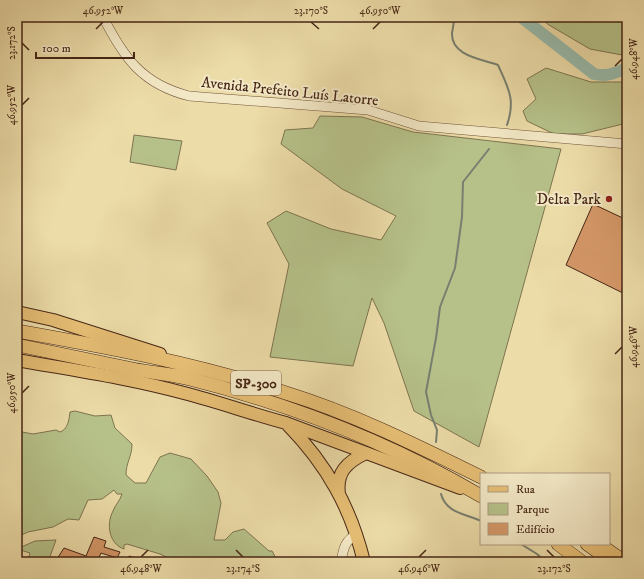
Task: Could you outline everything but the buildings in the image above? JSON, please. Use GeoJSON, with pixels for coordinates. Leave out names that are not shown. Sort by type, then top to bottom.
{"type":"FeatureCollection","features":[{"type":"Feature","properties":{"kind":"highway","name":"SP-300"},"geometry":{"type":"LineString","coordinates":[[17,331],[140,355],[288,393],[403,438],[480,476]]}},
{"type":"Feature","properties":{"kind":"highway","name":"SP-300"},"geometry":{"type":"LineString","coordinates":[[17,345],[188,378],[287,408],[379,442],[435,469],[478,495]]}},
{"type":"Feature","properties":{"kind":"highway"},"geometry":{"type":"LineString","coordinates":[[403,438],[483,473]]}},
{"type":"Feature","properties":{"kind":"highway"},"geometry":{"type":"LineString","coordinates":[[559,545],[582,562]]}},
{"type":"Feature","properties":{"kind":"highway"},"geometry":{"type":"LineString","coordinates":[[588,545],[611,562]]}},
{"type":"Feature","properties":{"kind":"highway"},"geometry":{"type":"LineString","coordinates":[[600,545],[625,562]]}},
{"type":"Feature","properties":{"kind":"main road"},"geometry":{"type":"LineString","coordinates":[[17,312],[53,320],[226,376]]}},
{"type":"Feature","properties":{"kind":"main road"},"geometry":{"type":"LineString","coordinates":[[17,360],[183,392],[286,423],[478,495]]}},
{"type":"Feature","properties":{"kind":"main road"},"geometry":{"type":"LineString","coordinates":[[286,423],[315,454],[339,494],[357,535],[364,562]]}},
{"type":"Feature","properties":{"kind":"main road"},"geometry":{"type":"LineString","coordinates":[[339,494],[338,485],[340,476],[345,466],[366,453]]}},
{"type":"Feature","properties":{"kind":"street","name":"Avenida Prefeito Luís Latorre"},"geometry":{"type":"LineString","coordinates":[[103,17],[115,40],[136,68],[157,85],[189,96],[368,110],[419,126],[627,144]]}},
{"type":"Feature","properties":{"kind":"street"},"geometry":{"type":"LineString","coordinates":[[341,562],[346,543],[350,537],[357,535]]}},
{"type":"Feature","properties":{"kind":"green space"},"geometry":{"type":"Polygon","coordinates":[[[539,17],[627,17],[627,53],[622,55],[590,49],[549,25],[539,17]]]}},
{"type":"Feature","properties":{"kind":"green space"},"geometry":{"type":"Polygon","coordinates":[[[546,68],[591,82],[622,82],[627,80],[627,123],[582,134],[554,134],[527,121],[523,111],[536,99],[527,79],[546,68]]]}},
{"type":"Feature","properties":{"kind":"green space"},"geometry":{"type":"Polygon","coordinates":[[[320,116],[362,117],[413,132],[561,149],[479,447],[414,411],[384,323],[372,298],[353,366],[270,357],[289,264],[267,223],[286,211],[331,229],[381,240],[396,216],[342,189],[281,144],[285,130],[313,128],[320,116]]]}},
{"type":"Feature","properties":{"kind":"green space"},"geometry":{"type":"Polygon","coordinates":[[[134,135],[182,141],[176,170],[130,162],[134,135]]]}},
{"type":"Feature","properties":{"kind":"green space"},"geometry":{"type":"Polygon","coordinates":[[[75,411],[95,416],[111,415],[115,428],[132,444],[126,475],[135,483],[146,483],[160,457],[170,453],[191,459],[207,476],[218,492],[221,503],[214,540],[225,540],[233,532],[244,529],[269,551],[272,551],[278,562],[177,562],[160,554],[127,544],[124,545],[124,549],[115,543],[110,533],[109,527],[111,516],[122,494],[117,494],[114,490],[102,499],[88,500],[79,520],[68,519],[53,527],[28,532],[17,537],[17,431],[33,434],[56,430],[60,432],[63,431],[69,421],[70,412],[75,411]]]}},
{"type":"Feature","properties":{"kind":"green space"},"geometry":{"type":"Polygon","coordinates":[[[56,540],[48,562],[38,562],[28,559],[30,553],[17,549],[35,541],[56,540]]]}},
{"type":"Feature","properties":{"kind":"waterway"},"geometry":{"type":"LineString","coordinates":[[454,17],[452,33],[453,41],[456,47],[468,55],[498,65],[510,94],[511,108],[507,125]]}},
{"type":"Feature","properties":{"kind":"waterway"},"geometry":{"type":"LineString","coordinates":[[521,17],[594,74],[607,75],[627,68]]}},
{"type":"Feature","properties":{"kind":"waterway"},"geometry":{"type":"LineString","coordinates":[[436,442],[437,430],[431,415],[426,392],[440,307],[455,268],[462,217],[463,182],[489,149]]}},
{"type":"Feature","properties":{"kind":"waterway"},"geometry":{"type":"LineString","coordinates":[[441,494],[447,505],[452,509],[480,521]]}},
{"type":"Feature","properties":{"kind":"waterway"},"geometry":{"type":"LineString","coordinates":[[523,545],[546,562]]}},
{"type":"Feature","properties":{"kind":"place","name":"Delta Park"},"geometry":{"type":"Point","coordinates":[609,199]}}]}
